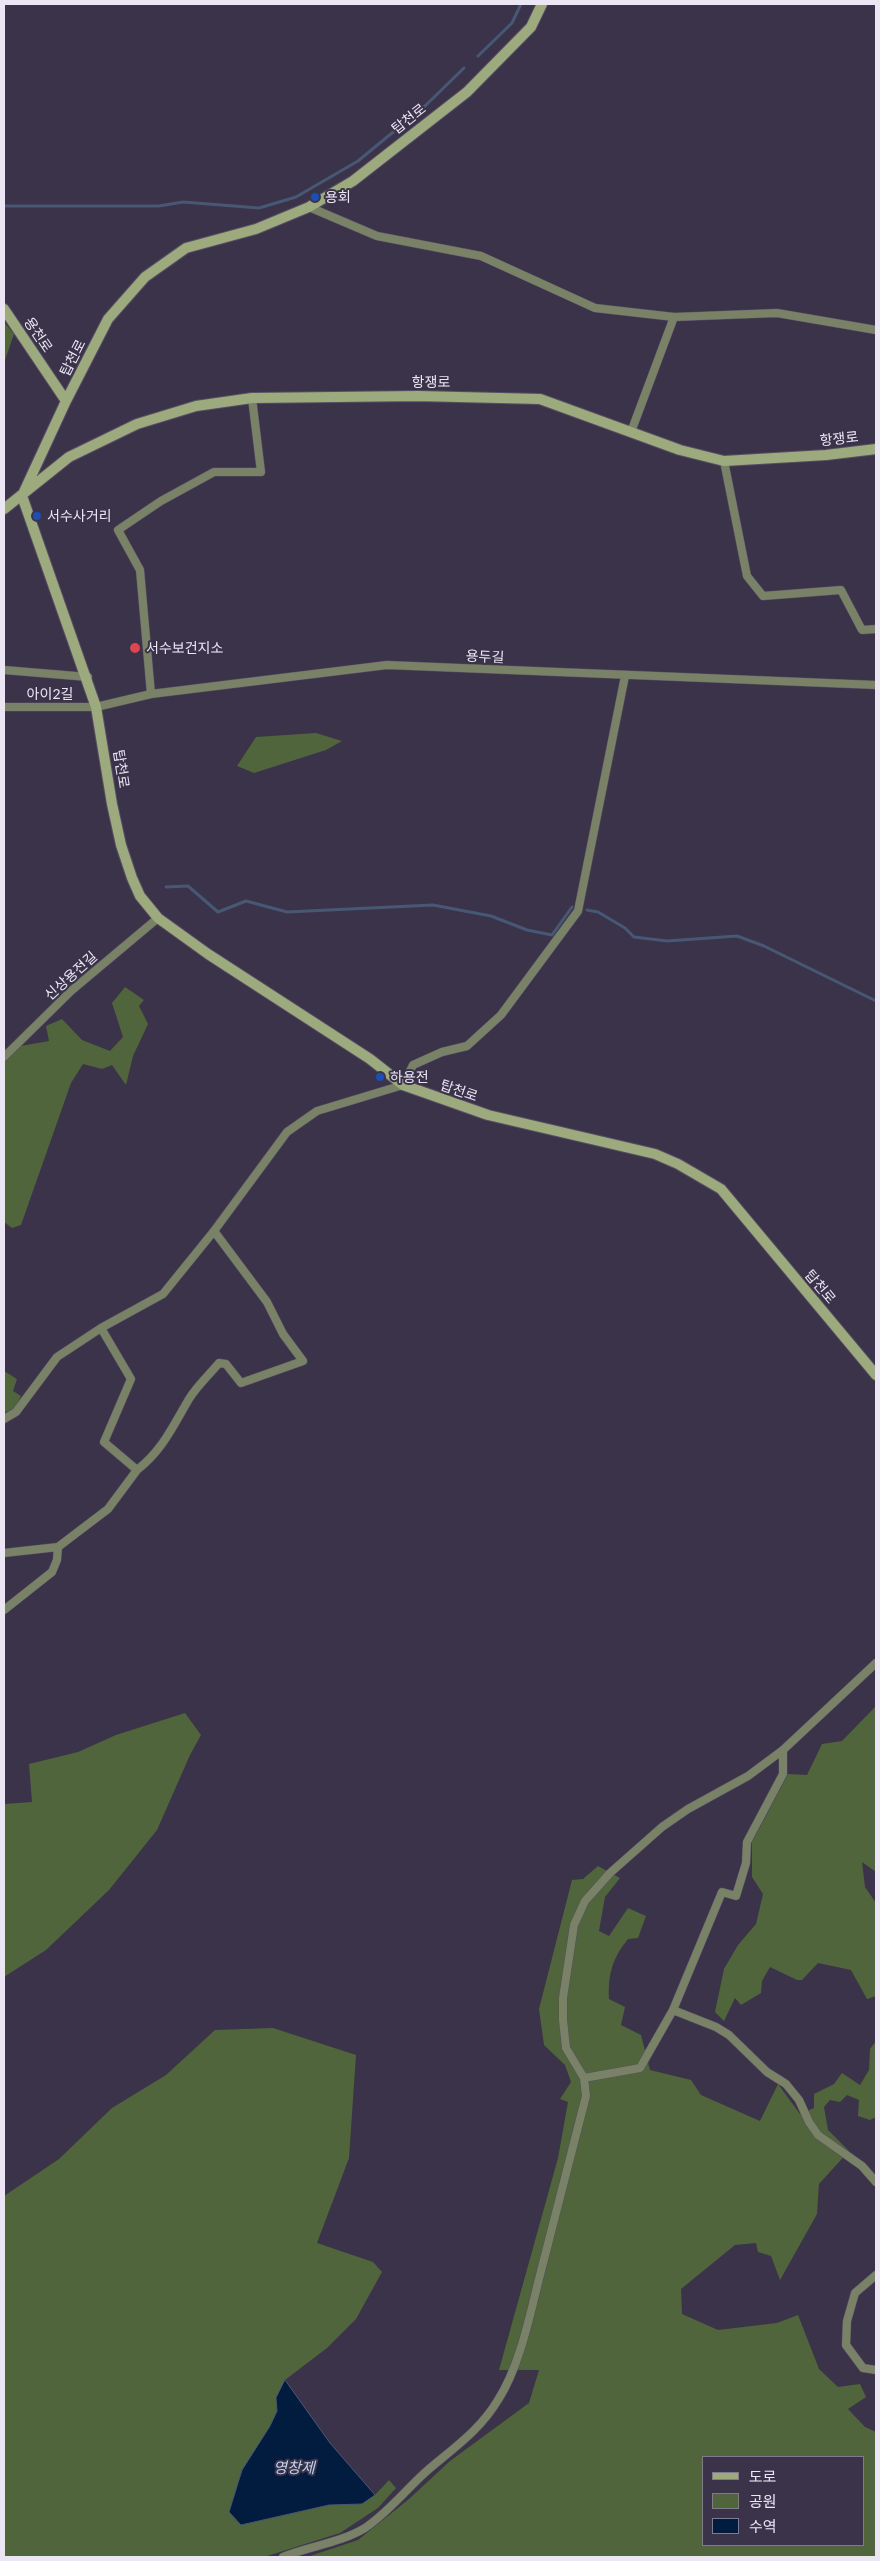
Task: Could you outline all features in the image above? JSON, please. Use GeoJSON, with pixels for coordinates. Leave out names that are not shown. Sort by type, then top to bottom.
{"type":"FeatureCollection","features":[{"type":"Feature","properties":{"kind":"main road","name":"탑천로"},"geometry":{"type":"LineString","coordinates":[[542,4],[531,27],[467,92],[353,181],[309,207],[256,229],[186,248],[145,277],[108,319],[66,401],[22,496],[88,677],[96,707],[121,845],[140,896],[158,918],[208,954],[370,1059],[403,1085],[488,1115],[655,1154],[721,1189],[876,1375]]}},
{"type":"Feature","properties":{"kind":"main road","name":"용천로"},"geometry":{"type":"LineString","coordinates":[[4,309],[66,401]]}},
{"type":"Feature","properties":{"kind":"main road","name":"항쟁로"},"geometry":{"type":"LineString","coordinates":[[4,509],[69,457],[137,424],[196,406],[252,398],[435,396],[540,399],[680,450],[724,461],[826,455],[876,449]]}},
{"type":"Feature","properties":{"kind":"street"},"geometry":{"type":"LineString","coordinates":[[309,207],[377,236],[481,256],[595,308],[674,317],[777,313],[876,330]]}},
{"type":"Feature","properties":{"kind":"street"},"geometry":{"type":"LineString","coordinates":[[631,432],[674,317]]}},
{"type":"Feature","properties":{"kind":"street"},"geometry":{"type":"LineString","coordinates":[[151,694],[140,570],[118,530],[161,501],[214,472],[261,472],[252,398]]}},
{"type":"Feature","properties":{"kind":"street"},"geometry":{"type":"LineString","coordinates":[[724,461],[747,576],[763,596],[841,590],[862,630],[876,629]]}},
{"type":"Feature","properties":{"kind":"street","name":"용두길"},"geometry":{"type":"LineString","coordinates":[[96,707],[151,694],[387,665],[876,685]]}},
{"type":"Feature","properties":{"kind":"street"},"geometry":{"type":"LineString","coordinates":[[4,670],[88,677]]}},
{"type":"Feature","properties":{"kind":"street"},"geometry":{"type":"LineString","coordinates":[[4,1419],[16,1412],[57,1357],[100,1328],[163,1294],[214,1231],[287,1132],[316,1111],[403,1085],[413,1065],[442,1052],[467,1046],[501,1015],[578,911],[625,676]]}},
{"type":"Feature","properties":{"kind":"street","name":"아이2길"},"geometry":{"type":"LineString","coordinates":[[4,707],[96,707]]}},
{"type":"Feature","properties":{"kind":"street","name":"신상용전길"},"geometry":{"type":"LineString","coordinates":[[4,1056],[71,991],[158,918]]}},
{"type":"Feature","properties":{"kind":"street"},"geometry":{"type":"LineString","coordinates":[[4,1553],[58,1547],[108,1509],[137,1470],[151,1459],[175,1427],[190,1397],[219,1363],[226,1364],[241,1383],[303,1361],[283,1334],[267,1302],[214,1231]]}},
{"type":"Feature","properties":{"kind":"street"},"geometry":{"type":"LineString","coordinates":[[100,1328],[131,1379],[104,1442],[137,1470]]}},
{"type":"Feature","properties":{"kind":"street"},"geometry":{"type":"LineString","coordinates":[[4,1610],[52,1572],[57,1560],[58,1547]]}},
{"type":"Feature","properties":{"kind":"street"},"geometry":{"type":"LineString","coordinates":[[283,2557],[309,2547],[343,2539],[365,2527],[429,2469],[457,2448],[481,2424],[499,2400],[512,2370],[534,2298],[586,2096],[584,2078],[566,2048],[563,2012],[574,1925],[585,1901],[610,1873],[662,1827],[688,1809],[748,1776],[784,1750],[876,1663]]}},
{"type":"Feature","properties":{"kind":"street"},"geometry":{"type":"LineString","coordinates":[[584,2078],[640,2068],[672,2010],[722,1892],[736,1896],[746,1863],[747,1842],[782,1774],[784,1750]]}},
{"type":"Feature","properties":{"kind":"street"},"geometry":{"type":"LineString","coordinates":[[672,2010],[716,2027],[729,2036],[767,2072],[786,2084],[818,2135],[862,2166],[876,2182]]}},
{"type":"Feature","properties":{"kind":"street"},"geometry":{"type":"LineString","coordinates":[[876,2275],[855,2293],[847,2321],[846,2345],[863,2368],[876,2370]]}},
{"type":"Feature","properties":{"kind":"green space"},"geometry":{"type":"Polygon","coordinates":[[[4,322],[14,334],[4,363],[4,322]]]}},
{"type":"Feature","properties":{"kind":"green space"},"geometry":{"type":"Polygon","coordinates":[[[316,733],[342,741],[326,750],[254,773],[237,766],[256,737],[316,733]]]}},
{"type":"Feature","properties":{"kind":"green space"},"geometry":{"type":"Polygon","coordinates":[[[125,987],[144,1000],[139,1006],[148,1024],[133,1056],[126,1085],[112,1065],[102,1069],[83,1064],[71,1083],[21,1225],[12,1228],[4,1222],[4,1049],[49,1041],[46,1026],[62,1019],[82,1040],[110,1051],[123,1037],[112,1003],[125,987]]]}},
{"type":"Feature","properties":{"kind":"green space"},"geometry":{"type":"Polygon","coordinates":[[[4,1371],[17,1379],[13,1391],[21,1396],[15,1408],[4,1413],[4,1371]]]}},
{"type":"Feature","properties":{"kind":"green space"},"geometry":{"type":"Polygon","coordinates":[[[876,1706],[876,1872],[862,1862],[865,1887],[876,1903],[876,1996],[867,1999],[851,1970],[818,1963],[802,1980],[797,1980],[770,1967],[762,1981],[761,1993],[741,2005],[735,1998],[724,2021],[715,2012],[724,1969],[738,1945],[756,1924],[763,1894],[752,1877],[752,1842],[788,1774],[807,1775],[822,1744],[842,1741],[876,1706]]]}},
{"type":"Feature","properties":{"kind":"green space"},"geometry":{"type":"Polygon","coordinates":[[[185,1713],[201,1735],[190,1755],[157,1830],[109,1890],[46,1950],[4,1977],[4,1804],[32,1802],[29,1764],[78,1752],[116,1735],[185,1713]]]}},
{"type":"Feature","properties":{"kind":"green space"},"geometry":{"type":"Polygon","coordinates":[[[598,1866],[620,1878],[605,1897],[599,1931],[609,1936],[628,1908],[646,1916],[638,1938],[628,1939],[618,1953],[610,1974],[609,1999],[625,2007],[621,2025],[641,2035],[650,2070],[691,2080],[701,2095],[760,2121],[778,2084],[800,2114],[814,2108],[814,2094],[834,2084],[842,2073],[860,2085],[869,2070],[870,2049],[876,2041],[876,2117],[870,2120],[858,2116],[859,2100],[847,2095],[840,2102],[830,2100],[824,2107],[828,2130],[849,2151],[819,2184],[817,2214],[780,2280],[771,2256],[758,2252],[756,2243],[735,2245],[681,2289],[682,2314],[718,2330],[777,2323],[798,2315],[819,2369],[838,2387],[860,2384],[866,2397],[848,2409],[865,2427],[876,2432],[876,2557],[307,2557],[358,2540],[409,2499],[450,2461],[529,2403],[539,2370],[499,2370],[558,2158],[568,2102],[560,2099],[571,2082],[565,2065],[544,2045],[539,2009],[572,1880],[583,1879],[598,1866]]]}},
{"type":"Feature","properties":{"kind":"green space"},"geometry":{"type":"Polygon","coordinates":[[[273,2028],[356,2055],[349,2158],[317,2243],[373,2262],[382,2272],[356,2319],[327,2348],[285,2380],[276,2398],[277,2411],[270,2426],[242,2470],[229,2512],[241,2525],[329,2505],[361,2504],[375,2495],[389,2480],[396,2488],[378,2508],[340,2533],[264,2557],[4,2557],[4,2196],[59,2159],[112,2108],[166,2075],[215,2030],[273,2028]]]}},
{"type":"Feature","properties":{"kind":"water","name":"영창제"},"geometry":{"type":"Polygon","coordinates":[[[285,2380],[330,2443],[375,2495],[362,2504],[329,2505],[241,2525],[229,2512],[242,2470],[270,2426],[277,2411],[276,2398],[285,2380]]]}},
{"type":"Feature","properties":{"kind":"waterway"},"geometry":{"type":"LineString","coordinates":[[478,56],[512,23],[521,4]]}},
{"type":"Feature","properties":{"kind":"waterway"},"geometry":{"type":"LineString","coordinates":[[4,206],[159,206],[183,202],[259,208],[296,197],[358,161],[426,105],[464,68]]}},
{"type":"Feature","properties":{"kind":"waterway"},"geometry":{"type":"LineString","coordinates":[[166,887],[188,886],[218,912],[246,901],[287,912],[433,905],[491,916],[527,930],[552,935],[572,907]]}},
{"type":"Feature","properties":{"kind":"waterway"},"geometry":{"type":"LineString","coordinates":[[587,910],[598,912],[625,928],[634,937],[667,941],[737,936],[764,946],[876,1001]]}},
{"type":"Feature","properties":{"kind":"place","name":"용회"},"geometry":{"type":"Point","coordinates":[315,197]}},
{"type":"Feature","properties":{"kind":"place","name":"서수사거리"},"geometry":{"type":"Point","coordinates":[37,516]}},
{"type":"Feature","properties":{"kind":"place","name":"서수보건지소"},"geometry":{"type":"Point","coordinates":[135,648]}},
{"type":"Feature","properties":{"kind":"place","name":"하용전"},"geometry":{"type":"Point","coordinates":[380,1077]}}]}
